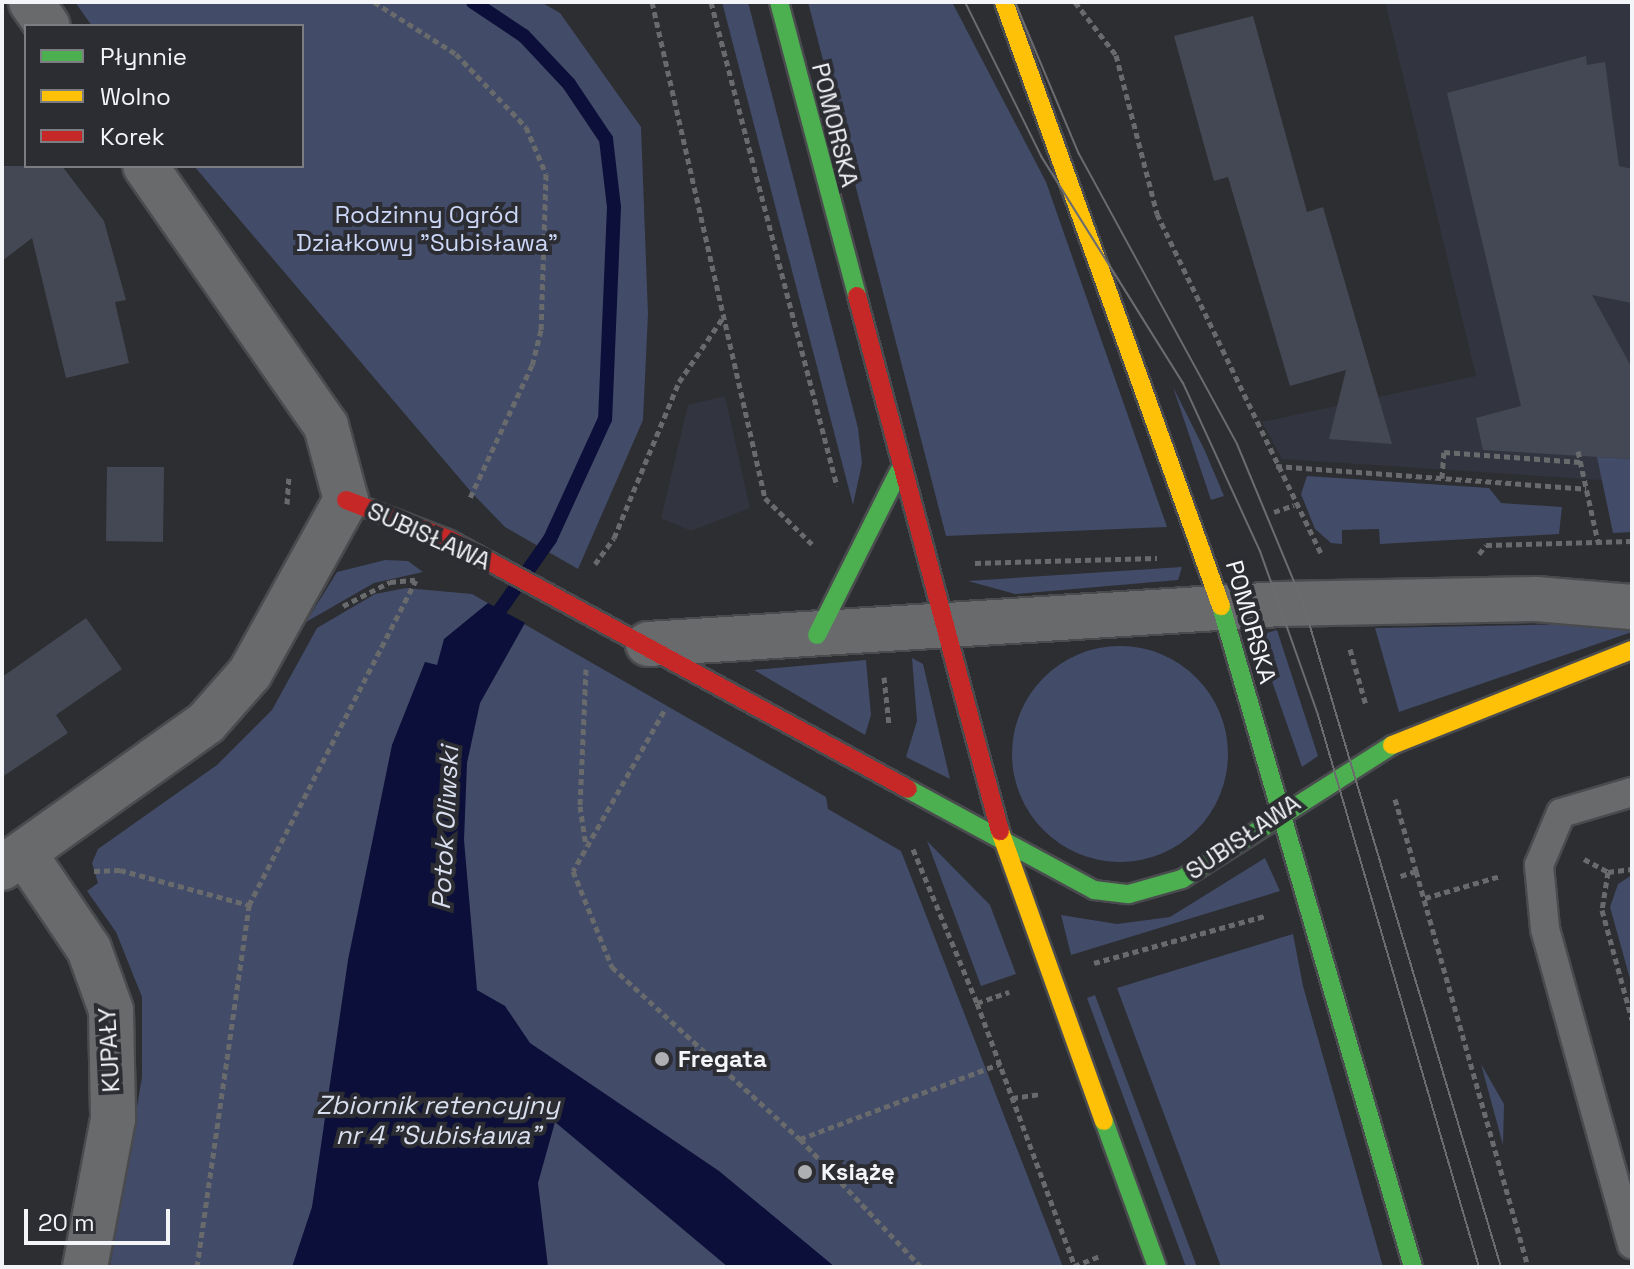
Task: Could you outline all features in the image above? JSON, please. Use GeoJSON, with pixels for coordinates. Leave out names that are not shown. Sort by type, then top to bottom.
{"type":"FeatureCollection","features":[{"type":"Feature","properties":{"kind":"main road","name":"POMORSKA"},"geometry":{"type":"LineString","coordinates":[[779,2],[899,471],[1004,847],[1157,1267]]}},
{"type":"Feature","properties":{"kind":"main road","name":"POMORSKA"},"geometry":{"type":"LineString","coordinates":[[1004,2],[1167,439],[1282,811],[1413,1267]]}},
{"type":"Feature","properties":{"kind":"main road"},"geometry":{"type":"LineString","coordinates":[[817,635],[899,471]]}},
{"type":"Feature","properties":{"kind":"main road","name":"SUBISŁAWA"},"geometry":{"type":"LineString","coordinates":[[346,500],[487,560],[648,644],[1004,847],[1094,890],[1129,894],[1182,879],[1282,811],[1414,731],[1632,650]]}},
{"type":"Feature","properties":{"kind":"street"},"geometry":{"type":"LineString","coordinates":[[31,2],[47,24]]}},
{"type":"Feature","properties":{"kind":"street","name":"SUBISŁAWA"},"geometry":{"type":"LineString","coordinates":[[146,168],[326,426],[346,500]]}},
{"type":"Feature","properties":{"kind":"street"},"geometry":{"type":"LineString","coordinates":[[13,861],[206,723],[250,673],[346,500]]}},
{"type":"Feature","properties":{"kind":"street","name":"SUBISŁAWA"},"geometry":{"type":"LineString","coordinates":[[648,644],[1221,608],[1536,599],[1632,607]]}},
{"type":"Feature","properties":{"kind":"street","name":"KUPAŁY"},"geometry":{"type":"LineString","coordinates":[[13,861],[89,949],[111,1010],[113,1119],[85,1267]]}},
{"type":"Feature","properties":{"kind":"lane"},"geometry":{"type":"LineString","coordinates":[[1632,792],[1561,813],[1539,865],[1545,929],[1632,1244]]}},
{"type":"Feature","properties":{"kind":"path"},"geometry":{"type":"LineString","coordinates":[[374,2],[456,54],[526,127],[546,174],[541,330],[532,365],[472,493]]}},
{"type":"Feature","properties":{"kind":"path"},"geometry":{"type":"LineString","coordinates":[[652,2],[765,498],[820,550]]}},
{"type":"Feature","properties":{"kind":"path"},"geometry":{"type":"LineString","coordinates":[[711,2],[839,494]]}},
{"type":"Feature","properties":{"kind":"path"},"geometry":{"type":"LineString","coordinates":[[1075,2],[1116,55],[1157,214],[1275,466],[1327,568]]}},
{"type":"Feature","properties":{"kind":"path"},"geometry":{"type":"LineString","coordinates":[[591,569],[614,538],[679,382],[723,319]]}},
{"type":"Feature","properties":{"kind":"path"},"geometry":{"type":"LineString","coordinates":[[1578,451],[1598,542]]}},
{"type":"Feature","properties":{"kind":"path"},"geometry":{"type":"LineString","coordinates":[[1442,478],[1444,452],[1581,462]]}},
{"type":"Feature","properties":{"kind":"path"},"geometry":{"type":"LineString","coordinates":[[1275,466],[1586,489]]}},
{"type":"Feature","properties":{"kind":"path"},"geometry":{"type":"LineString","coordinates":[[286,520],[289,473]]}},
{"type":"Feature","properties":{"kind":"path"},"geometry":{"type":"LineString","coordinates":[[1274,512],[1294,505]]}},
{"type":"Feature","properties":{"kind":"path"},"geometry":{"type":"LineString","coordinates":[[1476,558],[1486,545],[1632,541]]}},
{"type":"Feature","properties":{"kind":"path"},"geometry":{"type":"LineString","coordinates":[[967,563],[1173,553]]}},
{"type":"Feature","properties":{"kind":"path"},"geometry":{"type":"LineString","coordinates":[[197,1267],[249,905],[416,580]]}},
{"type":"Feature","properties":{"kind":"path"},"geometry":{"type":"LineString","coordinates":[[1348,643],[1368,712]]}},
{"type":"Feature","properties":{"kind":"path"},"geometry":{"type":"LineString","coordinates":[[585,662],[580,806],[587,848]]}},
{"type":"Feature","properties":{"kind":"path"},"geometry":{"type":"LineString","coordinates":[[883,671],[892,722],[885,732]]}},
{"type":"Feature","properties":{"kind":"path"},"geometry":{"type":"LineString","coordinates":[[666,708],[573,871],[612,967],[800,1139],[921,1267]]}},
{"type":"Feature","properties":{"kind":"path"},"geometry":{"type":"LineString","coordinates":[[1393,795],[1425,898],[1528,1267]]}},
{"type":"Feature","properties":{"kind":"path"},"geometry":{"type":"LineString","coordinates":[[903,841],[915,850],[977,1003],[1075,1266],[1100,1256]]}},
{"type":"Feature","properties":{"kind":"path"},"geometry":{"type":"LineString","coordinates":[[1576,854],[1608,872],[1632,869]]}},
{"type":"Feature","properties":{"kind":"path"},"geometry":{"type":"LineString","coordinates":[[83,875],[120,870],[249,905]]}},
{"type":"Feature","properties":{"kind":"path"},"geometry":{"type":"LineString","coordinates":[[1398,877],[1416,871]]}},
{"type":"Feature","properties":{"kind":"path"},"geometry":{"type":"LineString","coordinates":[[1608,872],[1602,910],[1632,1020]]}},
{"type":"Feature","properties":{"kind":"path"},"geometry":{"type":"LineString","coordinates":[[1425,898],[1477,883]]}},
{"type":"Feature","properties":{"kind":"path"},"geometry":{"type":"LineString","coordinates":[[1094,963],[1271,915]]}},
{"type":"Feature","properties":{"kind":"path"},"geometry":{"type":"LineString","coordinates":[[977,1003],[1025,986]]}},
{"type":"Feature","properties":{"kind":"path"},"geometry":{"type":"LineString","coordinates":[[800,1139],[1000,1064]]}},
{"type":"Feature","properties":{"kind":"path"},"geometry":{"type":"LineString","coordinates":[[1012,1098],[1038,1089],[1043,1103]]}},
{"type":"Feature","properties":{"kind":"path"},"geometry":{"type":"LineString","coordinates":[[1095,1243],[1104,1267]]}},
{"type":"Feature","properties":{"kind":"shaded area"},"geometry":{"type":"Polygon","coordinates":[[[1385,2],[1632,2],[1632,482],[1282,459],[1262,422],[1476,376],[1385,2]]]}},
{"type":"Feature","properties":{"kind":"shaded area"},"geometry":{"type":"Polygon","coordinates":[[[725,396],[750,508],[691,531],[661,518],[688,405],[725,396]]]}},
{"type":"Feature","properties":{"kind":"green space","name":"Rodzinny Ogród Działkowy \"Subisława\""},"geometry":{"type":"Polygon","coordinates":[[[75,2],[541,2],[560,13],[641,127],[648,314],[643,420],[578,569],[505,527],[472,493],[196,168],[304,168],[304,24],[91,24],[75,2]]]}},
{"type":"Feature","properties":{"kind":"green space"},"geometry":{"type":"Polygon","coordinates":[[[722,2],[748,2],[858,428],[862,463],[853,505],[722,2]]]}},
{"type":"Feature","properties":{"kind":"green space"},"geometry":{"type":"Polygon","coordinates":[[[808,2],[952,2],[1046,182],[1167,527],[946,536],[808,2]]]}},
{"type":"Feature","properties":{"kind":"green space"},"geometry":{"type":"Polygon","coordinates":[[[1173,387],[1205,451],[1224,496],[1211,500],[1173,387]]]}},
{"type":"Feature","properties":{"kind":"green space"},"geometry":{"type":"Polygon","coordinates":[[[1597,457],[1632,459],[1632,532],[1613,533],[1597,457]]]}},
{"type":"Feature","properties":{"kind":"green space"},"geometry":{"type":"Polygon","coordinates":[[[1307,476],[1489,488],[1501,503],[1562,507],[1559,534],[1380,544],[1379,529],[1342,530],[1342,544],[1331,543],[1315,529],[1301,494],[1307,476]]]}},
{"type":"Feature","properties":{"kind":"green space"},"geometry":{"type":"Polygon","coordinates":[[[385,560],[408,561],[423,572],[374,583],[306,622],[337,572],[385,560]]]}},
{"type":"Feature","properties":{"kind":"green space"},"geometry":{"type":"Polygon","coordinates":[[[1182,567],[1178,580],[1015,594],[968,581],[1182,567]]]}},
{"type":"Feature","properties":{"kind":"green space"},"geometry":{"type":"Polygon","coordinates":[[[406,588],[472,594],[826,797],[828,809],[901,851],[1063,1267],[110,1267],[142,1077],[142,997],[116,932],[87,891],[98,883],[92,863],[98,849],[217,765],[272,710],[317,628],[375,594],[406,588]]]}},
{"type":"Feature","properties":{"kind":"green space"},"geometry":{"type":"Polygon","coordinates":[[[1632,623],[1632,632],[1399,712],[1375,628],[1632,623]]]}},
{"type":"Feature","properties":{"kind":"green space"},"geometry":{"type":"Polygon","coordinates":[[[1277,630],[1318,756],[1302,767],[1256,636],[1277,630]]]}},
{"type":"Feature","properties":{"kind":"green space"},"geometry":{"type":"Polygon","coordinates":[[[1120,646],[1161,654],[1180,664],[1196,678],[1210,694],[1220,713],[1228,754],[1220,795],[1210,814],[1196,830],[1180,844],[1161,854],[1120,862],[1079,854],[1060,844],[1044,830],[1030,814],[1020,795],[1012,754],[1020,713],[1030,694],[1044,678],[1060,664],[1079,654],[1120,646]]]}},
{"type":"Feature","properties":{"kind":"green space"},"geometry":{"type":"Polygon","coordinates":[[[912,658],[923,664],[950,779],[906,757],[917,721],[912,658]]]}},
{"type":"Feature","properties":{"kind":"green space"},"geometry":{"type":"Polygon","coordinates":[[[866,660],[871,715],[865,735],[754,670],[866,660]]]}},
{"type":"Feature","properties":{"kind":"green space"},"geometry":{"type":"Polygon","coordinates":[[[927,841],[990,905],[1016,974],[981,986],[927,841]]]}},
{"type":"Feature","properties":{"kind":"green space"},"geometry":{"type":"Polygon","coordinates":[[[1265,858],[1280,891],[1071,955],[1061,915],[1117,924],[1170,917],[1265,858]]]}},
{"type":"Feature","properties":{"kind":"green space"},"geometry":{"type":"Polygon","coordinates":[[[1632,875],[1632,986],[1610,907],[1618,884],[1632,875]]]}},
{"type":"Feature","properties":{"kind":"green space"},"geometry":{"type":"Polygon","coordinates":[[[1293,934],[1303,986],[1383,1267],[1221,1267],[1117,988],[1293,934]]]}},
{"type":"Feature","properties":{"kind":"green space"},"geometry":{"type":"Polygon","coordinates":[[[1095,995],[1197,1267],[1186,1267],[1087,998],[1095,995]]]}},
{"type":"Feature","properties":{"kind":"green space"},"geometry":{"type":"Polygon","coordinates":[[[1481,1064],[1504,1104],[1503,1145],[1481,1064]]]}},
{"type":"Feature","properties":{"kind":"water","name":"Zbiornik retencyjny nr 4 \"Subisława\""},"geometry":{"type":"Polygon","coordinates":[[[488,603],[525,623],[480,703],[467,763],[464,840],[477,990],[505,1006],[530,1043],[719,1171],[835,1267],[728,1267],[555,1122],[538,1183],[548,1267],[292,1267],[312,1207],[348,960],[392,745],[425,662],[437,665],[444,639],[488,603]]]}},
{"type":"Feature","properties":{"kind":"building"},"geometry":{"type":"Polygon","coordinates":[[[1253,16],[1307,212],[1323,207],[1392,444],[1329,439],[1346,370],[1290,386],[1228,177],[1214,181],[1174,36],[1253,16]]]}},
{"type":"Feature","properties":{"kind":"building"},"geometry":{"type":"Polygon","coordinates":[[[1586,56],[1587,65],[1605,62],[1619,166],[1632,169],[1632,303],[1592,295],[1632,368],[1632,459],[1483,450],[1476,418],[1521,406],[1447,93],[1586,56]]]}},
{"type":"Feature","properties":{"kind":"building"},"geometry":{"type":"Polygon","coordinates":[[[2,166],[64,168],[104,221],[126,300],[115,302],[129,363],[66,378],[32,238],[2,261],[2,166]]]}},
{"type":"Feature","properties":{"kind":"building"},"geometry":{"type":"Polygon","coordinates":[[[107,467],[164,467],[163,542],[106,541],[107,467]]]}},
{"type":"Feature","properties":{"kind":"building"},"geometry":{"type":"Polygon","coordinates":[[[86,618],[122,669],[56,715],[68,733],[2,777],[2,677],[86,618]]]}},
{"type":"Feature","properties":{"kind":"waterway","name":"Potok Oliwski"},"geometry":{"type":"LineString","coordinates":[[473,2],[524,36],[569,84],[606,139],[614,207],[605,419],[550,539],[490,624]]}},
{"type":"Feature","properties":{"kind":"tram line"},"geometry":{"type":"LineString","coordinates":[[965,2],[1041,156],[1183,383],[1260,551],[1318,715],[1479,1267]]}},
{"type":"Feature","properties":{"kind":"tram line"},"geometry":{"type":"LineString","coordinates":[[1015,2],[1079,154],[1237,444],[1303,603],[1501,1267]]}},
{"type":"Feature","properties":{"kind":"traffic: fast"},"geometry":{"type":"LineString","coordinates":[[779,2],[857,296]]}},
{"type":"Feature","properties":{"kind":"traffic: fast"},"geometry":{"type":"LineString","coordinates":[[817,635],[899,471]]}},
{"type":"Feature","properties":{"kind":"traffic: fast"},"geometry":{"type":"LineString","coordinates":[[1221,606],[1413,1267]]}},
{"type":"Feature","properties":{"kind":"traffic: fast"},"geometry":{"type":"LineString","coordinates":[[908,789],[1094,890],[1129,894],[1182,879],[1392,745]]}},
{"type":"Feature","properties":{"kind":"traffic: fast"},"geometry":{"type":"LineString","coordinates":[[1104,1121],[1157,1267]]}},
{"type":"Feature","properties":{"kind":"traffic: slow"},"geometry":{"type":"LineString","coordinates":[[1004,2],[1221,606]]}},
{"type":"Feature","properties":{"kind":"traffic: slow"},"geometry":{"type":"LineString","coordinates":[[1392,745],[1632,650]]}},
{"type":"Feature","properties":{"kind":"traffic: slow"},"geometry":{"type":"LineString","coordinates":[[1000,831],[1104,1121]]}},
{"type":"Feature","properties":{"kind":"traffic: jam"},"geometry":{"type":"LineString","coordinates":[[857,296],[1000,831]]}},
{"type":"Feature","properties":{"kind":"traffic: jam"},"geometry":{"type":"LineString","coordinates":[[346,500],[450,540],[908,789]]}},
{"type":"Feature","properties":{"kind":"place","name":"Fregata"},"geometry":{"type":"Point","coordinates":[662,1059]}},
{"type":"Feature","properties":{"kind":"place","name":"Książę"},"geometry":{"type":"Point","coordinates":[805,1172]}}]}
